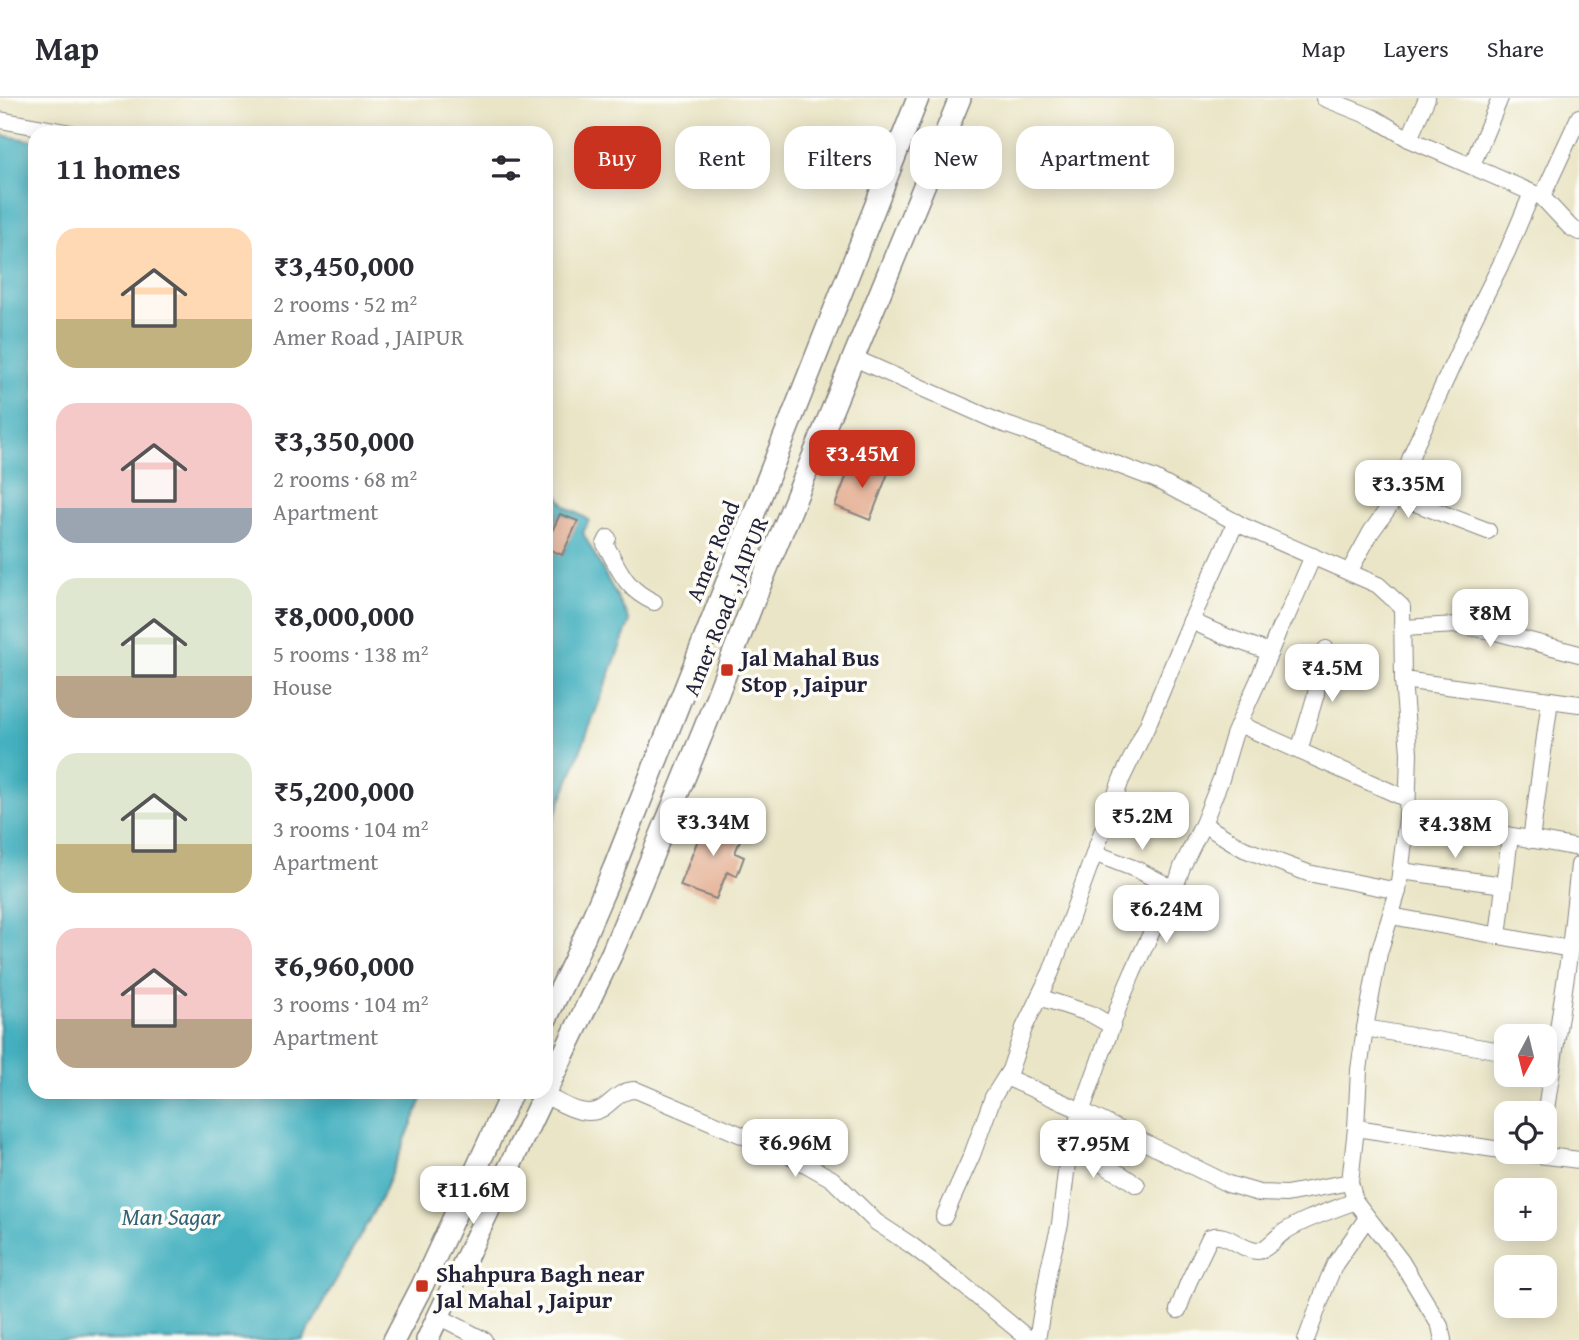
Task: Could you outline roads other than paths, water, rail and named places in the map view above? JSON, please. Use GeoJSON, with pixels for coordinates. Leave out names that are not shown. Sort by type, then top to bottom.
{"type":"FeatureCollection","features":[{"type":"Feature","properties":{"kind":"main road","name":"Amer Road"},"geometry":{"type":"LineString","coordinates":[[553,1004],[592,922],[918,98]]}},
{"type":"Feature","properties":{"kind":"main road","name":"Amer Road , JAIPUR"},"geometry":{"type":"LineString","coordinates":[[948,126],[960,98]]}},
{"type":"Feature","properties":{"kind":"main road"},"geometry":{"type":"LineString","coordinates":[[908,123],[915,126]]}},
{"type":"Feature","properties":{"kind":"main road","name":"Amer Road , JAIPUR"},"geometry":{"type":"LineString","coordinates":[[553,1076],[612,953],[922,189]]}},
{"type":"Feature","properties":{"kind":"main road"},"geometry":{"type":"LineString","coordinates":[[665,739],[695,752]]}},
{"type":"Feature","properties":{"kind":"main road"},"geometry":{"type":"LineString","coordinates":[[394,1340],[509,1099]]}},
{"type":"Feature","properties":{"kind":"main road","name":"Amer Road , JAIPUR"},"geometry":{"type":"LineString","coordinates":[[427,1340],[542,1099]]}},
{"type":"Feature","properties":{"kind":"street"},"geometry":{"type":"LineString","coordinates":[[1324,98],[1374,118],[1409,139],[1537,195],[1570,227],[1579,232]]}},
{"type":"Feature","properties":{"kind":"street"},"geometry":{"type":"LineString","coordinates":[[1409,139],[1427,98]]}},
{"type":"Feature","properties":{"kind":"street"},"geometry":{"type":"LineString","coordinates":[[1472,166],[1500,98]]}},
{"type":"Feature","properties":{"kind":"street"},"geometry":{"type":"LineString","coordinates":[[1349,572],[1371,532],[1397,496],[1413,452],[1474,318],[1579,117]]}},
{"type":"Feature","properties":{"kind":"street"},"geometry":{"type":"LineString","coordinates":[[0,120],[33,126]]}},
{"type":"Feature","properties":{"kind":"street"},"geometry":{"type":"LineString","coordinates":[[854,358],[1001,423],[1155,479],[1236,522],[1378,585],[1402,607],[1403,680],[1409,754],[1407,817],[1398,891],[1379,953],[1365,1028],[1350,1182],[1355,1201],[1406,1270],[1440,1326],[1443,1340]]}},
{"type":"Feature","properties":{"kind":"street"},"geometry":{"type":"LineString","coordinates":[[1397,496],[1488,531]]}},
{"type":"Feature","properties":{"kind":"street"},"geometry":{"type":"LineString","coordinates":[[944,1217],[972,1155],[993,1097],[1010,1070],[1024,1028],[1051,972],[1121,780],[1236,522]]}},
{"type":"Feature","properties":{"kind":"street"},"geometry":{"type":"LineString","coordinates":[[608,538],[606,544],[627,584],[638,594],[654,602]]}},
{"type":"Feature","properties":{"kind":"street"},"geometry":{"type":"LineString","coordinates":[[1037,1340],[1049,1268],[1060,1224],[1071,1143],[1082,1111],[1133,972],[1203,824],[1239,724],[1313,556]]}},
{"type":"Feature","properties":{"kind":"street"},"geometry":{"type":"LineString","coordinates":[[1191,621],[1270,652]]}},
{"type":"Feature","properties":{"kind":"street"},"geometry":{"type":"LineString","coordinates":[[1403,628],[1457,625],[1492,631],[1579,654]]}},
{"type":"Feature","properties":{"kind":"street"},"geometry":{"type":"LineString","coordinates":[[1300,751],[1326,649]]}},
{"type":"Feature","properties":{"kind":"street"},"geometry":{"type":"LineString","coordinates":[[1403,680],[1579,705]]}},
{"type":"Feature","properties":{"kind":"street"},"geometry":{"type":"LineString","coordinates":[[1531,840],[1550,701]]}},
{"type":"Feature","properties":{"kind":"street"},"geometry":{"type":"LineString","coordinates":[[1239,724],[1407,799]]}},
{"type":"Feature","properties":{"kind":"street"},"geometry":{"type":"LineString","coordinates":[[1407,817],[1579,848]]}},
{"type":"Feature","properties":{"kind":"street"},"geometry":{"type":"LineString","coordinates":[[1203,824],[1244,849],[1308,873],[1398,891]]}},
{"type":"Feature","properties":{"kind":"street"},"geometry":{"type":"LineString","coordinates":[[1498,936],[1510,836]]}},
{"type":"Feature","properties":{"kind":"street"},"geometry":{"type":"LineString","coordinates":[[1094,853],[1138,870],[1172,888]]}},
{"type":"Feature","properties":{"kind":"street"},"geometry":{"type":"LineString","coordinates":[[1556,1024],[1577,907],[1579,865]]}},
{"type":"Feature","properties":{"kind":"street"},"geometry":{"type":"LineString","coordinates":[[1401,871],[1504,885]]}},
{"type":"Feature","properties":{"kind":"street"},"geometry":{"type":"LineString","coordinates":[[1391,916],[1570,949]]}},
{"type":"Feature","properties":{"kind":"street"},"geometry":{"type":"LineString","coordinates":[[1039,997],[1091,1014],[1112,1026]]}},
{"type":"Feature","properties":{"kind":"street"},"geometry":{"type":"LineString","coordinates":[[1365,1028],[1494,1050]]}},
{"type":"Feature","properties":{"kind":"street"},"geometry":{"type":"LineString","coordinates":[[1006,1077],[1082,1111],[1228,1184],[1259,1193],[1286,1194],[1350,1182]]}},
{"type":"Feature","properties":{"kind":"street"},"geometry":{"type":"LineString","coordinates":[[553,1097],[580,1112],[592,1112],[604,1108],[620,1093],[636,1090],[793,1157],[832,1179],[876,1222],[962,1284],[1030,1340]]}},
{"type":"Feature","properties":{"kind":"street"},"geometry":{"type":"LineString","coordinates":[[1356,1128],[1494,1149]]}},
{"type":"Feature","properties":{"kind":"street"},"geometry":{"type":"LineString","coordinates":[[1071,1143],[1137,1185]]}},
{"type":"Feature","properties":{"kind":"street"},"geometry":{"type":"LineString","coordinates":[[1557,1156],[1579,1160]]}},
{"type":"Feature","properties":{"kind":"street"},"geometry":{"type":"LineString","coordinates":[[1178,1310],[1210,1237],[1221,1236],[1244,1247],[1262,1250],[1299,1223],[1355,1201]]}},
{"type":"Feature","properties":{"kind":"street"},"geometry":{"type":"LineString","coordinates":[[1306,1340],[1335,1265],[1367,1218]]}},
{"type":"Feature","properties":{"kind":"street"},"geometry":{"type":"LineString","coordinates":[[438,1316],[484,1340]]}},
{"type":"Feature","properties":{"kind":"water","name":"Man Sagar"},"geometry":{"type":"Polygon","coordinates":[[[0,135],[28,140],[28,1099],[422,1099],[381,1198],[303,1340],[0,1340],[0,135]]]}},
{"type":"Feature","properties":{"kind":"water"},"geometry":{"type":"Polygon","coordinates":[[[553,487],[565,506],[589,520],[583,533],[630,621],[553,819],[553,551],[562,555],[577,521],[560,514],[553,529],[553,487]]]}},
{"type":"Feature","properties":{"kind":"place","name":"Jal Mahal Bus Stop , Jaipur"},"geometry":{"type":"Point","coordinates":[727,670]}},
{"type":"Feature","properties":{"kind":"place","name":"Shahpura Bagh near Jal Mahal , Jaipur"},"geometry":{"type":"Point","coordinates":[422,1286]}}]}
